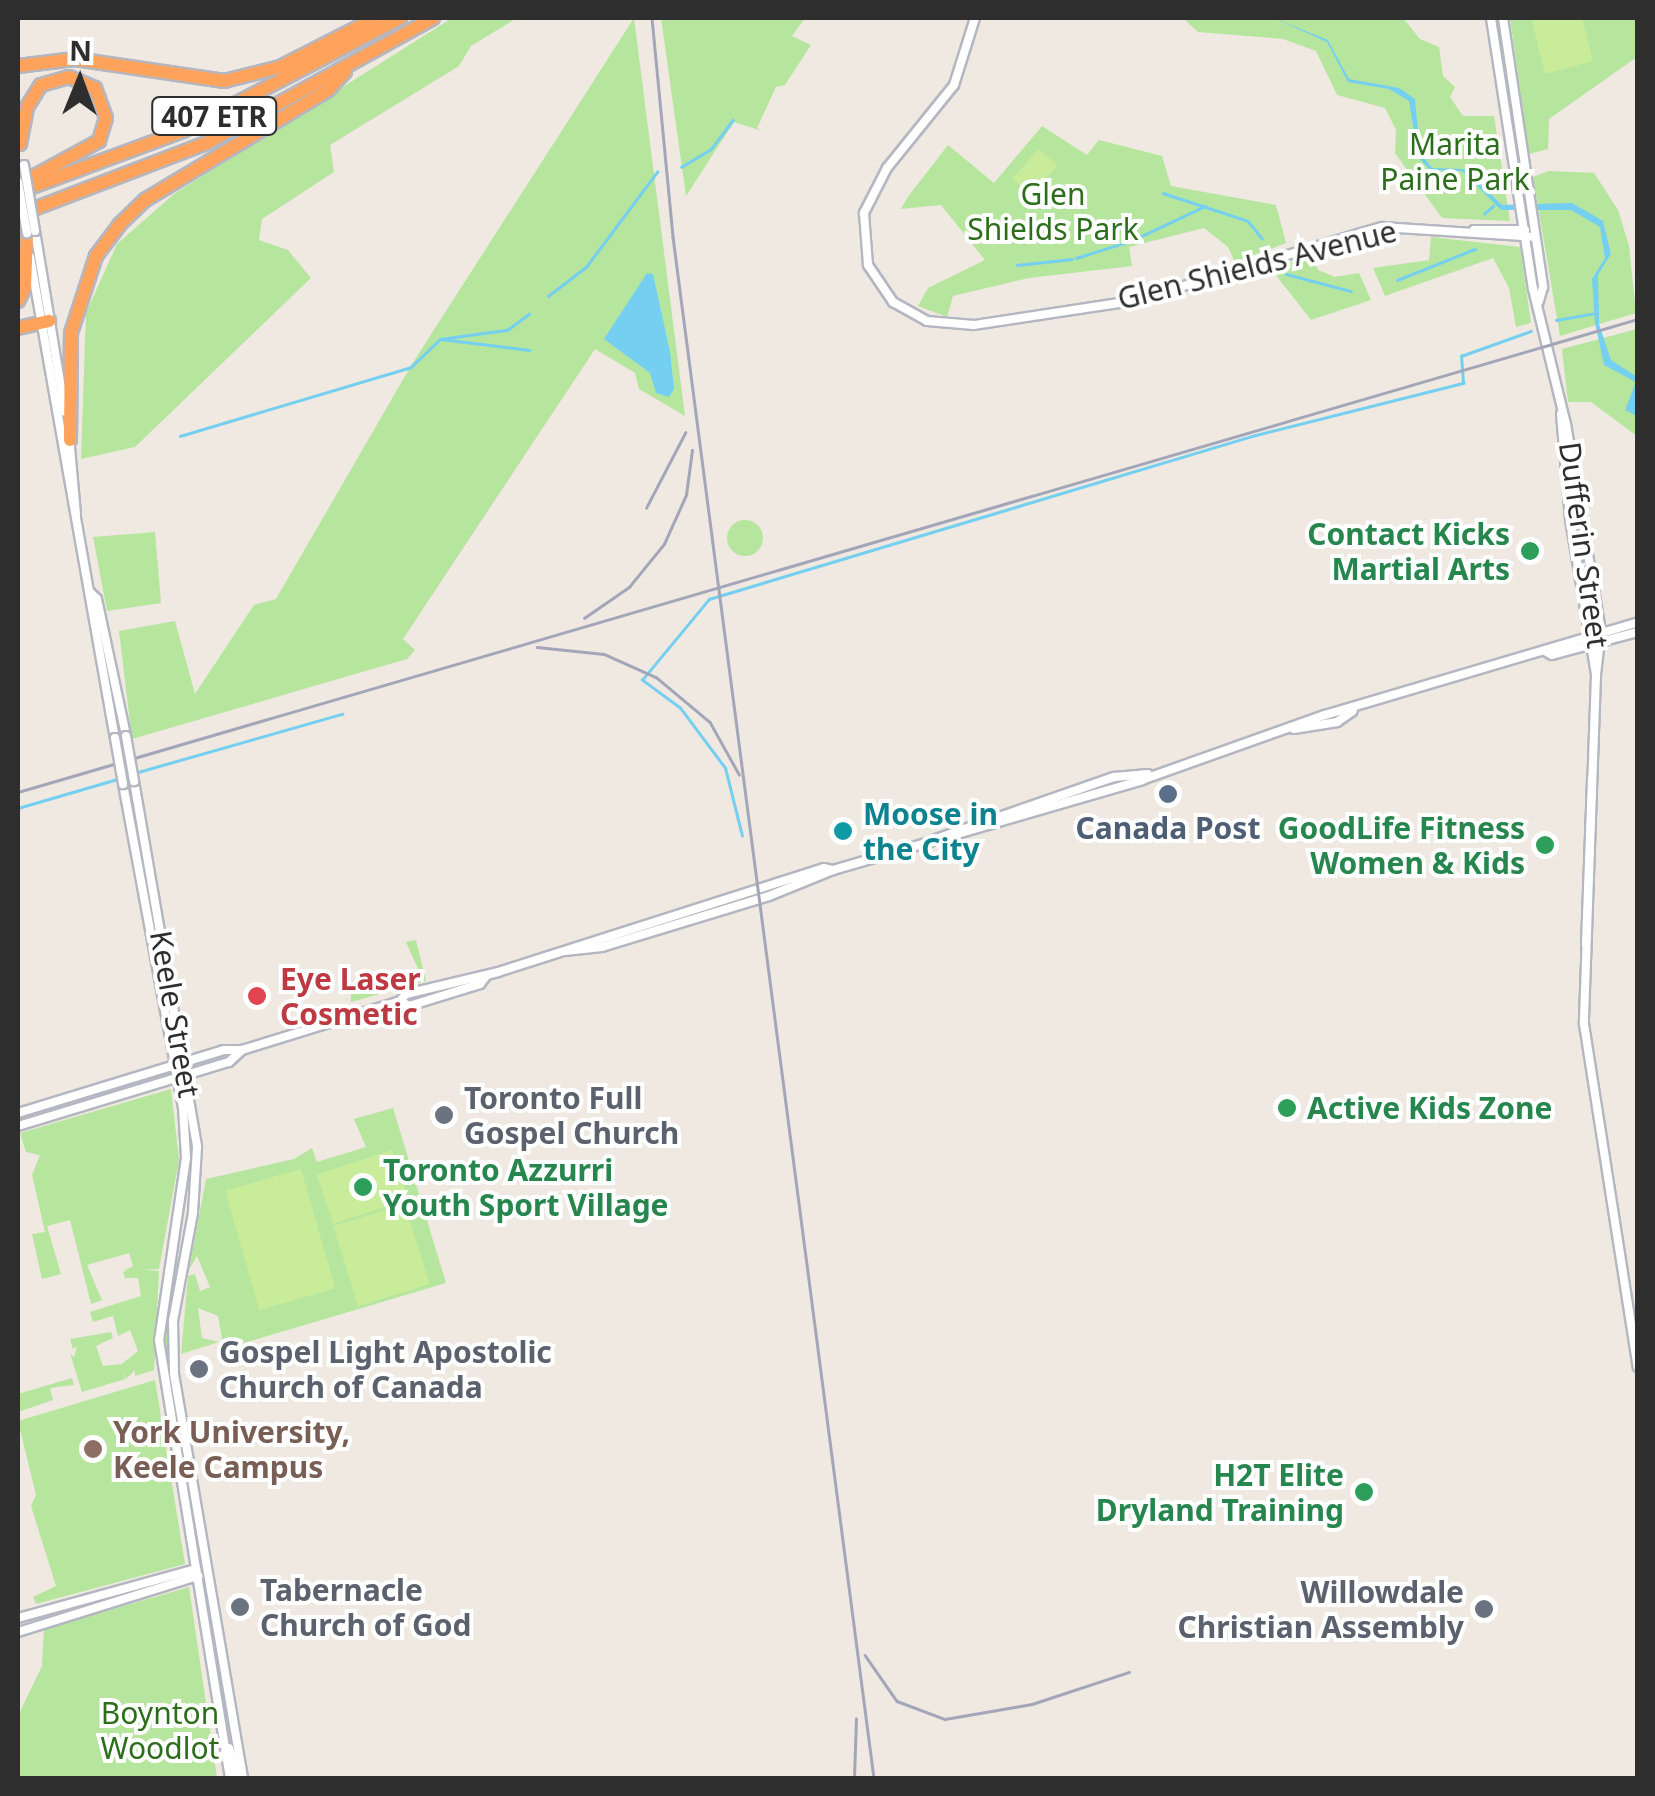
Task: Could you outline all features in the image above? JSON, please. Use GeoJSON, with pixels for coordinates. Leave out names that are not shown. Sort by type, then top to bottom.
{"type":"FeatureCollection","features":[{"type":"Feature","properties":{"kind":"highway"},"geometry":{"type":"LineString","coordinates":[[18,66],[75,58],[224,81],[280,67],[376,18]]}},
{"type":"Feature","properties":{"kind":"highway","name":"407 ETR"},"geometry":{"type":"LineString","coordinates":[[18,186],[183,131],[400,18]]}},
{"type":"Feature","properties":{"kind":"highway","name":"407 ETR"},"geometry":{"type":"LineString","coordinates":[[18,218],[182,154],[344,72],[433,18]]}},
{"type":"Feature","properties":{"kind":"highway"},"geometry":{"type":"LineString","coordinates":[[70,440],[71,334],[96,256],[118,224],[145,200],[328,90],[344,72]]}},
{"type":"Feature","properties":{"kind":"highway"},"geometry":{"type":"LineString","coordinates":[[18,186],[98,141],[106,118],[95,88],[69,77],[40,85],[26,107],[20,144]]}},
{"type":"Feature","properties":{"kind":"highway"},"geometry":{"type":"LineString","coordinates":[[18,301],[25,287],[31,232]]}},
{"type":"Feature","properties":{"kind":"highway"},"geometry":{"type":"LineString","coordinates":[[18,328],[45,322]]}},
{"type":"Feature","properties":{"kind":"main road","name":"Glen Shields Avenue"},"geometry":{"type":"LineString","coordinates":[[975,18],[954,84],[887,168],[864,213],[868,265],[893,302],[927,321],[974,325],[1133,301],[1382,227],[1522,229],[1535,234]]}},
{"type":"Feature","properties":{"kind":"main road","name":"Dufferin Street"},"geometry":{"type":"LineString","coordinates":[[1491,18],[1522,229],[1540,301],[1601,630]]}},
{"type":"Feature","properties":{"kind":"main road","name":"Dufferin Street"},"geometry":{"type":"LineString","coordinates":[[1503,18],[1535,234],[1540,301]]}},
{"type":"Feature","properties":{"kind":"main road","name":"Keele Street"},"geometry":{"type":"LineString","coordinates":[[18,125],[31,232],[89,591],[123,784],[180,1063]]}},
{"type":"Feature","properties":{"kind":"main road","name":"Keele Street"},"geometry":{"type":"LineString","coordinates":[[18,186],[31,232]]}},
{"type":"Feature","properties":{"kind":"main road","name":"Keele Street"},"geometry":{"type":"LineString","coordinates":[[45,322],[70,440],[76,515]]}},
{"type":"Feature","properties":{"kind":"main road","name":"Dufferin Street"},"geometry":{"type":"LineString","coordinates":[[1561,414],[1570,519],[1595,639],[1586,944],[1591,1088],[1638,1367]]}},
{"type":"Feature","properties":{"kind":"main road","name":"Keele Street"},"geometry":{"type":"LineString","coordinates":[[89,591],[97,599],[126,736],[198,1168],[173,1336],[222,1725],[237,1778]]}},
{"type":"Feature","properties":{"kind":"main road"},"geometry":{"type":"LineString","coordinates":[[1595,639],[1601,630],[1638,622]]}},
{"type":"Feature","properties":{"kind":"main road"},"geometry":{"type":"LineString","coordinates":[[18,1112],[400,1001],[409,1006],[480,984],[488,975],[565,951],[610,944],[833,870],[1117,788],[1148,774],[1294,728],[1545,652],[1638,632]]}},
{"type":"Feature","properties":{"kind":"main road"},"geometry":{"type":"LineString","coordinates":[[930,841],[1114,777],[1148,774]]}},
{"type":"Feature","properties":{"kind":"main road"},"geometry":{"type":"LineString","coordinates":[[1114,777],[1117,788]]}},
{"type":"Feature","properties":{"kind":"main road"},"geometry":{"type":"LineString","coordinates":[[18,1126],[229,1062],[242,1050]]}},
{"type":"Feature","properties":{"kind":"main road","name":"Keele Street"},"geometry":{"type":"LineString","coordinates":[[182,1076],[186,1158],[170,1243],[159,1340],[174,1445],[237,1778]]}},
{"type":"Feature","properties":{"kind":"main road"},"geometry":{"type":"LineString","coordinates":[[170,1243],[187,1246]]}},
{"type":"Feature","properties":{"kind":"main road"},"geometry":{"type":"LineString","coordinates":[[174,1445],[186,1444]]}},
{"type":"Feature","properties":{"kind":"main road"},"geometry":{"type":"LineString","coordinates":[[18,1618],[201,1572]]}},
{"type":"Feature","properties":{"kind":"main road"},"geometry":{"type":"LineString","coordinates":[[18,1632],[201,1572]]}},
{"type":"Feature","properties":{"kind":"green space"},"geometry":{"type":"Polygon","coordinates":[[[452,18],[517,18],[471,46],[459,66],[330,145],[334,172],[262,219],[259,240],[288,250],[311,278],[135,447],[81,459],[86,313],[117,244],[174,194],[452,18]]]}},
{"type":"Feature","properties":{"kind":"green space"},"geometry":{"type":"Polygon","coordinates":[[[634,18],[685,416],[639,389],[635,373],[595,349],[403,639],[415,650],[407,659],[132,739],[119,631],[175,621],[195,694],[254,605],[276,599],[412,364],[634,18]]]}},
{"type":"Feature","properties":{"kind":"green space"},"geometry":{"type":"Polygon","coordinates":[[[661,18],[805,18],[792,36],[811,45],[785,85],[776,87],[757,128],[762,131],[734,122],[686,196],[661,18]]]}},
{"type":"Feature","properties":{"kind":"green space","name":"Marita Paine Park"},"geometry":{"type":"Polygon","coordinates":[[[1183,18],[1403,18],[1420,39],[1439,47],[1443,76],[1455,87],[1450,97],[1463,116],[1494,116],[1510,221],[1442,218],[1395,153],[1396,130],[1385,108],[1337,95],[1316,51],[1283,39],[1198,32],[1183,18]]]}},
{"type":"Feature","properties":{"kind":"green space"},"geometry":{"type":"Polygon","coordinates":[[[1510,18],[1637,18],[1637,57],[1549,119],[1548,149],[1529,154],[1510,18]]]}},
{"type":"Feature","properties":{"kind":"green space"},"geometry":{"type":"Polygon","coordinates":[[[1531,18],[1582,18],[1593,61],[1545,74],[1531,18]]]}},
{"type":"Feature","properties":{"kind":"green space","name":"Glen Shields Park"},"geometry":{"type":"Polygon","coordinates":[[[1042,126],[1087,155],[1099,140],[1162,156],[1171,186],[1276,205],[1286,243],[1235,262],[1228,247],[1204,228],[1129,247],[1132,266],[1029,278],[953,296],[947,317],[918,306],[928,288],[985,260],[941,205],[901,209],[907,198],[948,145],[994,183],[1042,126]]]}},
{"type":"Feature","properties":{"kind":"green space"},"geometry":{"type":"Polygon","coordinates":[[[1039,149],[1058,166],[1031,195],[1012,179],[1039,149]]]}},
{"type":"Feature","properties":{"kind":"green space"},"geometry":{"type":"Polygon","coordinates":[[[1549,171],[1594,173],[1618,210],[1629,246],[1636,313],[1560,336],[1533,177],[1549,171]]]}},
{"type":"Feature","properties":{"kind":"green space"},"geometry":{"type":"Polygon","coordinates":[[[1431,237],[1520,247],[1531,323],[1516,327],[1509,288],[1493,258],[1385,296],[1373,268],[1429,260],[1431,237]]]}},
{"type":"Feature","properties":{"kind":"green space"},"geometry":{"type":"Polygon","coordinates":[[[1310,255],[1318,270],[1335,277],[1359,273],[1371,300],[1311,320],[1271,269],[1310,255]]]}},
{"type":"Feature","properties":{"kind":"green space"},"geometry":{"type":"Polygon","coordinates":[[[1637,329],[1637,436],[1591,402],[1568,402],[1562,349],[1637,329]]]}},
{"type":"Feature","properties":{"kind":"green space"},"geometry":{"type":"Polygon","coordinates":[[[745,520],[758,525],[763,538],[758,551],[745,556],[732,551],[727,538],[732,525],[745,520]]]}},
{"type":"Feature","properties":{"kind":"green space"},"geometry":{"type":"Polygon","coordinates":[[[155,532],[161,603],[107,611],[93,537],[155,532]]]}},
{"type":"Feature","properties":{"kind":"green space"},"geometry":{"type":"Polygon","coordinates":[[[416,940],[426,981],[351,1002],[351,994],[412,979],[418,969],[406,942],[416,940]]]}},
{"type":"Feature","properties":{"kind":"green space"},"geometry":{"type":"Polygon","coordinates":[[[171,1089],[179,1160],[159,1269],[123,1271],[133,1266],[129,1253],[87,1265],[102,1300],[91,1304],[70,1220],[47,1226],[61,1274],[42,1279],[32,1234],[45,1232],[32,1175],[40,1155],[26,1152],[20,1133],[171,1089]]]}},
{"type":"Feature","properties":{"kind":"green space"},"geometry":{"type":"Polygon","coordinates":[[[393,1108],[446,1283],[224,1349],[218,1316],[198,1308],[202,1338],[219,1342],[181,1354],[188,1276],[195,1274],[200,1291],[210,1287],[197,1256],[189,1270],[206,1179],[294,1159],[312,1148],[317,1162],[366,1147],[354,1119],[393,1108]]]}},
{"type":"Feature","properties":{"kind":"green space","name":"Toronto Azzurri Youth Sport Village"},"geometry":{"type":"Polygon","coordinates":[[[392,1150],[408,1199],[333,1224],[317,1174],[392,1150]]]}},
{"type":"Feature","properties":{"kind":"green space"},"geometry":{"type":"Polygon","coordinates":[[[301,1169],[335,1288],[259,1310],[225,1191],[301,1169]]]}},
{"type":"Feature","properties":{"kind":"green space"},"geometry":{"type":"Polygon","coordinates":[[[405,1204],[430,1284],[358,1306],[333,1226],[405,1204]]]}},
{"type":"Feature","properties":{"kind":"green space"},"geometry":{"type":"Polygon","coordinates":[[[179,1245],[173,1301],[180,1440],[162,1336],[179,1245]]]}},
{"type":"Feature","properties":{"kind":"green space"},"geometry":{"type":"Polygon","coordinates":[[[159,1271],[154,1370],[135,1376],[135,1370],[126,1379],[123,1369],[125,1379],[82,1392],[70,1353],[74,1357],[77,1346],[73,1349],[70,1339],[111,1332],[113,1338],[96,1346],[103,1366],[122,1364],[138,1351],[130,1330],[118,1336],[113,1316],[93,1322],[90,1312],[141,1296],[138,1278],[125,1278],[123,1272],[159,1271]]]}},
{"type":"Feature","properties":{"kind":"green space"},"geometry":{"type":"Polygon","coordinates":[[[72,1378],[74,1385],[50,1388],[53,1400],[18,1412],[18,1394],[72,1378]]]}},
{"type":"Feature","properties":{"kind":"green space"},"geometry":{"type":"Polygon","coordinates":[[[155,1380],[185,1564],[36,1604],[33,1597],[56,1586],[31,1506],[36,1495],[18,1421],[155,1380]]]}},
{"type":"Feature","properties":{"kind":"green space","name":"Boynton Woodlot"},"geometry":{"type":"Polygon","coordinates":[[[189,1587],[217,1778],[18,1778],[18,1716],[42,1666],[44,1629],[189,1587]]]}},
{"type":"Feature","properties":{"kind":"water"},"geometry":{"type":"Polygon","coordinates":[[[1273,18],[1328,40],[1349,79],[1399,88],[1415,99],[1420,152],[1432,168],[1464,169],[1502,205],[1572,203],[1603,221],[1611,254],[1598,275],[1599,324],[1611,360],[1637,377],[1637,416],[1625,410],[1636,382],[1604,365],[1595,323],[1592,279],[1605,258],[1600,227],[1571,210],[1501,210],[1462,171],[1430,170],[1418,157],[1409,101],[1389,89],[1348,82],[1327,42],[1273,18]]]}},
{"type":"Feature","properties":{"kind":"water"},"geometry":{"type":"Polygon","coordinates":[[[647,273],[653,274],[670,352],[674,389],[669,397],[656,393],[650,373],[604,339],[647,273]]]}},
{"type":"Feature","properties":{"kind":"waterway"},"geometry":{"type":"LineString","coordinates":[[681,167],[711,149],[733,120]]}},
{"type":"Feature","properties":{"kind":"waterway"},"geometry":{"type":"LineString","coordinates":[[548,296],[586,267],[657,172]]}},
{"type":"Feature","properties":{"kind":"waterway"},"geometry":{"type":"LineString","coordinates":[[1163,193],[1248,221],[1262,238]]}},
{"type":"Feature","properties":{"kind":"waterway"},"geometry":{"type":"LineString","coordinates":[[1129,242],[1205,206]]}},
{"type":"Feature","properties":{"kind":"waterway"},"geometry":{"type":"LineString","coordinates":[[1484,214],[1493,206]]}},
{"type":"Feature","properties":{"kind":"waterway"},"geometry":{"type":"LineString","coordinates":[[1076,258],[1124,243]]}},
{"type":"Feature","properties":{"kind":"waterway"},"geometry":{"type":"LineString","coordinates":[[1397,280],[1475,249]]}},
{"type":"Feature","properties":{"kind":"waterway"},"geometry":{"type":"LineString","coordinates":[[1017,265],[1072,259]]}},
{"type":"Feature","properties":{"kind":"waterway"},"geometry":{"type":"LineString","coordinates":[[1286,274],[1351,291]]}},
{"type":"Feature","properties":{"kind":"waterway"},"geometry":{"type":"LineString","coordinates":[[1556,320],[1596,313]]}},
{"type":"Feature","properties":{"kind":"waterway"},"geometry":{"type":"LineString","coordinates":[[180,436],[411,367],[440,339],[507,330],[529,314]]}},
{"type":"Feature","properties":{"kind":"waterway"},"geometry":{"type":"LineString","coordinates":[[742,836],[725,768],[680,708],[642,680],[709,599],[1252,436],[1463,383],[1461,356],[1531,331]]}},
{"type":"Feature","properties":{"kind":"waterway"},"geometry":{"type":"LineString","coordinates":[[441,339],[529,350]]}},
{"type":"Feature","properties":{"kind":"waterway"},"geometry":{"type":"LineString","coordinates":[[124,776],[342,714]]}},
{"type":"Feature","properties":{"kind":"waterway"},"geometry":{"type":"LineString","coordinates":[[18,808],[117,779]]}},
{"type":"Feature","properties":{"kind":"railway"},"geometry":{"type":"LineString","coordinates":[[652,18],[673,237],[874,1778]]}},
{"type":"Feature","properties":{"kind":"railway"},"geometry":{"type":"LineString","coordinates":[[18,792],[1638,319]]}},
{"type":"Feature","properties":{"kind":"railway"},"geometry":{"type":"LineString","coordinates":[[646,508],[685,433]]}},
{"type":"Feature","properties":{"kind":"railway"},"geometry":{"type":"LineString","coordinates":[[584,618],[629,587],[664,544],[686,495],[692,450]]}},
{"type":"Feature","properties":{"kind":"railway"},"geometry":{"type":"LineString","coordinates":[[537,647],[604,654],[656,677],[710,722],[739,774]]}},
{"type":"Feature","properties":{"kind":"railway"},"geometry":{"type":"LineString","coordinates":[[865,1655],[897,1701],[945,1719],[1032,1704],[1129,1672]]}},
{"type":"Feature","properties":{"kind":"railway"},"geometry":{"type":"LineString","coordinates":[[854,1778],[856,1719]]}},
{"type":"Feature","properties":{"kind":"place","name":"Contact Kicks Martial Arts"},"geometry":{"type":"Point","coordinates":[1530,551]}},
{"type":"Feature","properties":{"kind":"place","name":"Canada Post"},"geometry":{"type":"Point","coordinates":[1168,794]}},
{"type":"Feature","properties":{"kind":"place","name":"Moose in the City"},"geometry":{"type":"Point","coordinates":[843,831]}},
{"type":"Feature","properties":{"kind":"place","name":"GoodLife Fitness Women & Kids"},"geometry":{"type":"Point","coordinates":[1545,845]}},
{"type":"Feature","properties":{"kind":"place","name":"Eye Laser Cosmetic"},"geometry":{"type":"Point","coordinates":[257,996]}},
{"type":"Feature","properties":{"kind":"place","name":"Active Kids Zone"},"geometry":{"type":"Point","coordinates":[1287,1108]}},
{"type":"Feature","properties":{"kind":"place","name":"Toronto Full Gospel Church"},"geometry":{"type":"Point","coordinates":[444,1115]}},
{"type":"Feature","properties":{"kind":"place","name":"Toronto Azzurri Youth Sport Village"},"geometry":{"type":"Point","coordinates":[363,1187]}},
{"type":"Feature","properties":{"kind":"place","name":"Gospel Light Apostolic Church of Canada"},"geometry":{"type":"Point","coordinates":[199,1369]}},
{"type":"Feature","properties":{"kind":"place","name":"York University, Keele Campus"},"geometry":{"type":"Point","coordinates":[93,1449]}},
{"type":"Feature","properties":{"kind":"place","name":"H2T Elite Dryland Training"},"geometry":{"type":"Point","coordinates":[1364,1492]}},
{"type":"Feature","properties":{"kind":"place","name":"Tabernacle Church of God"},"geometry":{"type":"Point","coordinates":[240,1607]}},
{"type":"Feature","properties":{"kind":"place","name":"Willowdale Christian Assembly"},"geometry":{"type":"Point","coordinates":[1484,1609]}}]}
